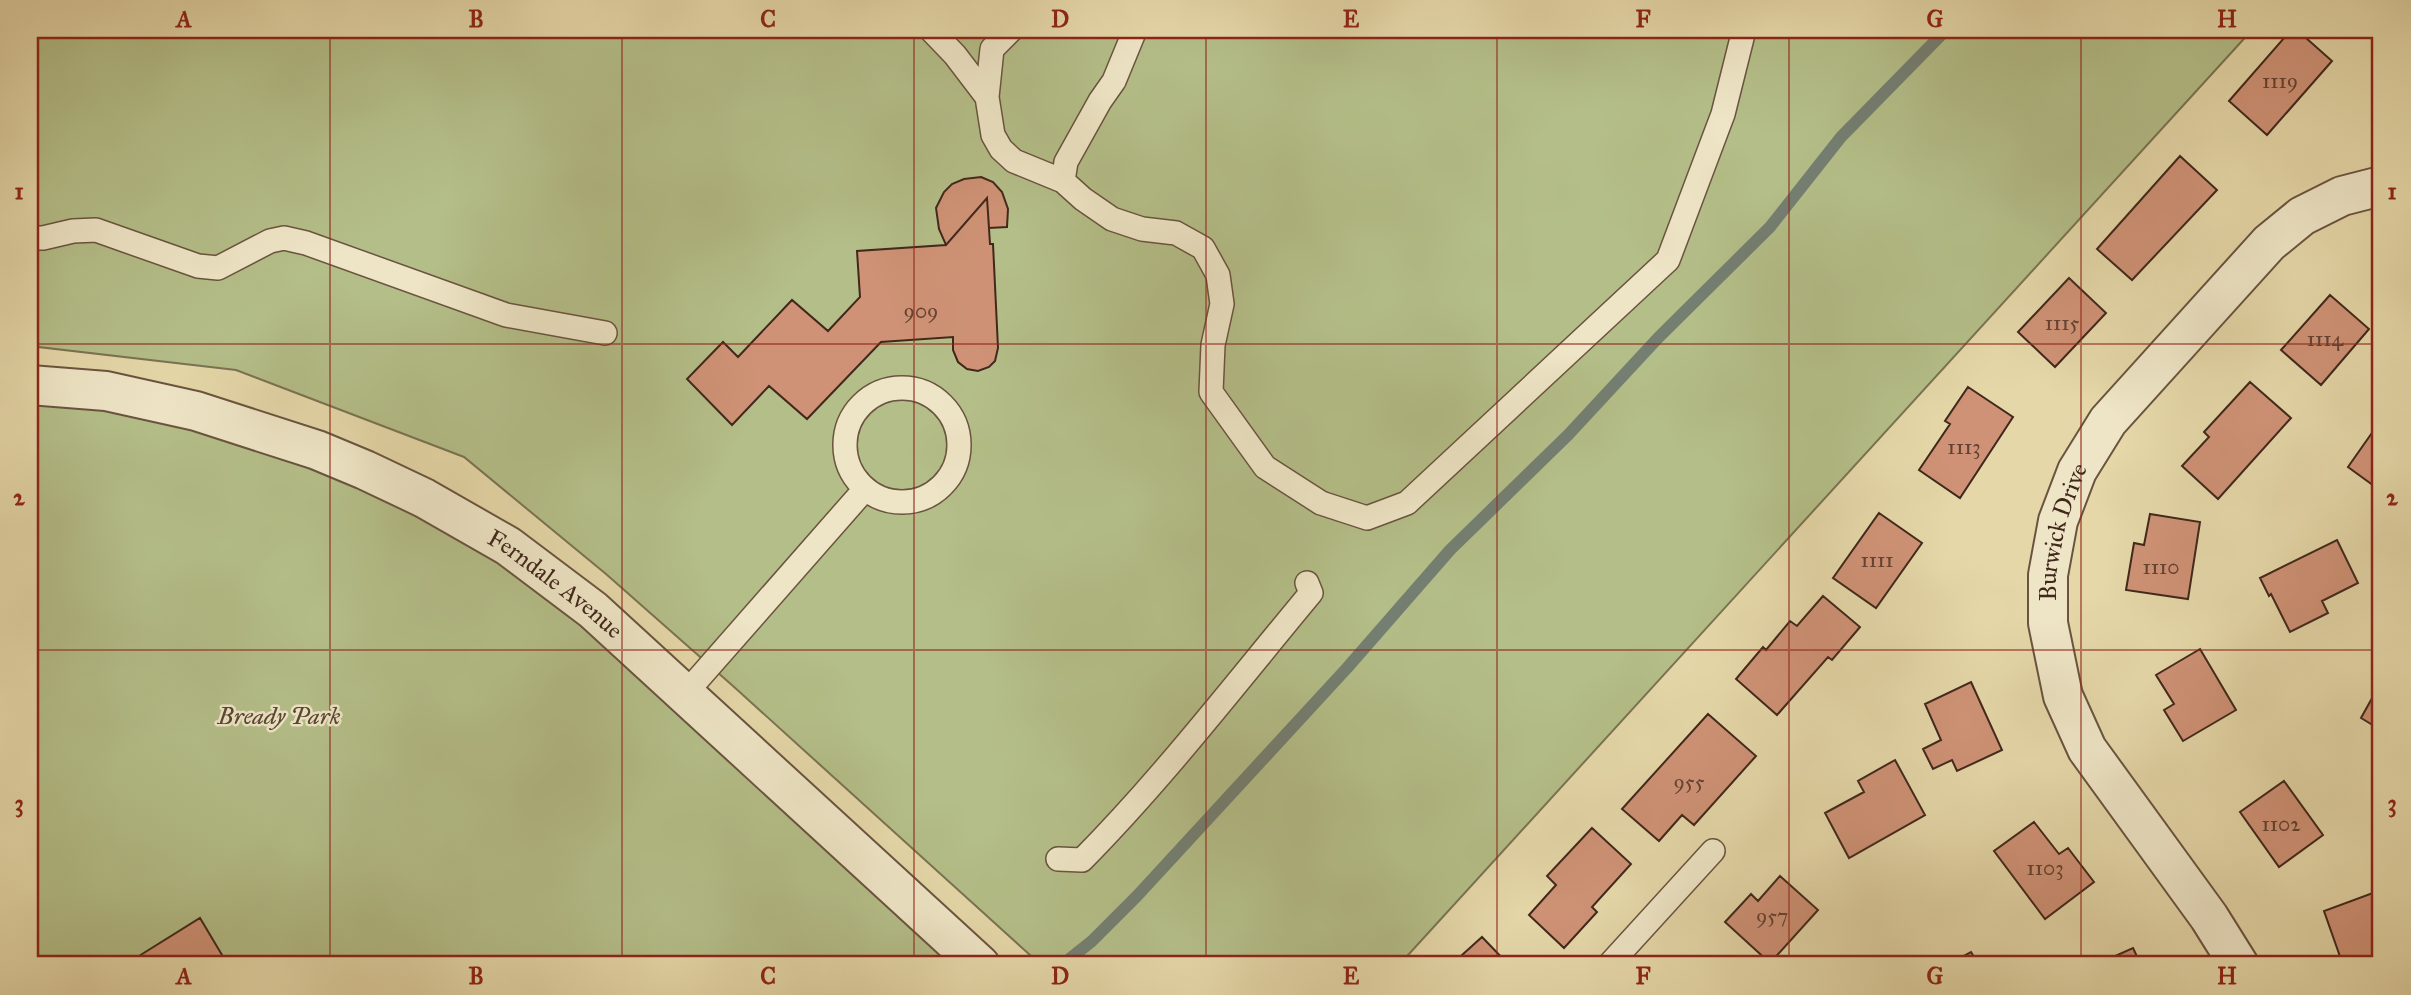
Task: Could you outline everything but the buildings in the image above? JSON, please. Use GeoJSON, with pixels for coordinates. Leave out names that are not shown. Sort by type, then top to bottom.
{"type":"FeatureCollection","features":[{"type":"Feature","properties":{"kind":"street","name":"Burwick Drive"},"geometry":{"type":"LineString","coordinates":[[2239,965],[2209,917],[2087,749],[2063,696],[2048,622],[2049,575],[2058,521],[2077,471],[2108,421],[2269,243],[2302,216],[2342,196],[2381,186]]}},
{"type":"Feature","properties":{"kind":"street","name":"Ferndale Avenue"},"geometry":{"type":"LineString","coordinates":[[30,386],[106,391],[196,411],[317,450],[424,498],[508,546],[593,610],[981,965]]}},
{"type":"Feature","properties":{"kind":"lane"},"geometry":{"type":"LineString","coordinates":[[931,30],[988,97]]}},
{"type":"Feature","properties":{"kind":"lane"},"geometry":{"type":"LineString","coordinates":[[1011,30],[992,49],[988,97],[993,135],[1001,149],[1014,161],[1063,181],[1083,200],[1112,219],[1142,229],[1176,233],[1203,248],[1218,275],[1222,304],[1213,345],[1211,392],[1265,467],[1321,503],[1367,518],[1407,503],[1668,260],[1723,114],[1744,30]]}},
{"type":"Feature","properties":{"kind":"lane"},"geometry":{"type":"LineString","coordinates":[[1063,181],[1066,162],[1114,81],[1135,30]]}},
{"type":"Feature","properties":{"kind":"lane"},"geometry":{"type":"LineString","coordinates":[[30,238],[96,230],[198,266],[218,268],[270,241],[284,238],[306,243],[506,315],[605,333]]}},
{"type":"Feature","properties":{"kind":"lane"},"geometry":{"type":"LineString","coordinates":[[895,388],[932,396],[946,408],[955,425],[959,443],[957,462],[948,478],[935,492],[909,502],[900,503],[881,498],[865,489],[853,474],[846,457],[846,438],[851,420],[862,405],[877,394],[895,388]]}},
{"type":"Feature","properties":{"kind":"lane"},"geometry":{"type":"LineString","coordinates":[[685,695],[865,489]]}},
{"type":"Feature","properties":{"kind":"lane"},"geometry":{"type":"LineString","coordinates":[[1058,859],[1082,860],[1108,834],[1311,593],[1307,583]]}},
{"type":"Feature","properties":{"kind":"lane"},"geometry":{"type":"LineString","coordinates":[[1609,965],[1713,851]]}},
{"type":"Feature","properties":{"kind":"green space"},"geometry":{"type":"Polygon","coordinates":[[[30,30],[2252,30],[1399,965],[1041,965],[606,574],[464,457],[236,370],[30,346],[30,30]]]}},
{"type":"Feature","properties":{"kind":"green space","name":"Bready Park"},"geometry":{"type":"Polygon","coordinates":[[[30,384],[106,391],[442,509],[685,694],[979,965],[30,965],[30,384]]]}},
{"type":"Feature","properties":{"kind":"waterway"},"geometry":{"type":"LineString","coordinates":[[1062,965],[1092,941],[1137,896],[1347,668],[1450,550],[1568,435],[1658,338],[1770,227],[1841,137],[1946,30]]}}]}
